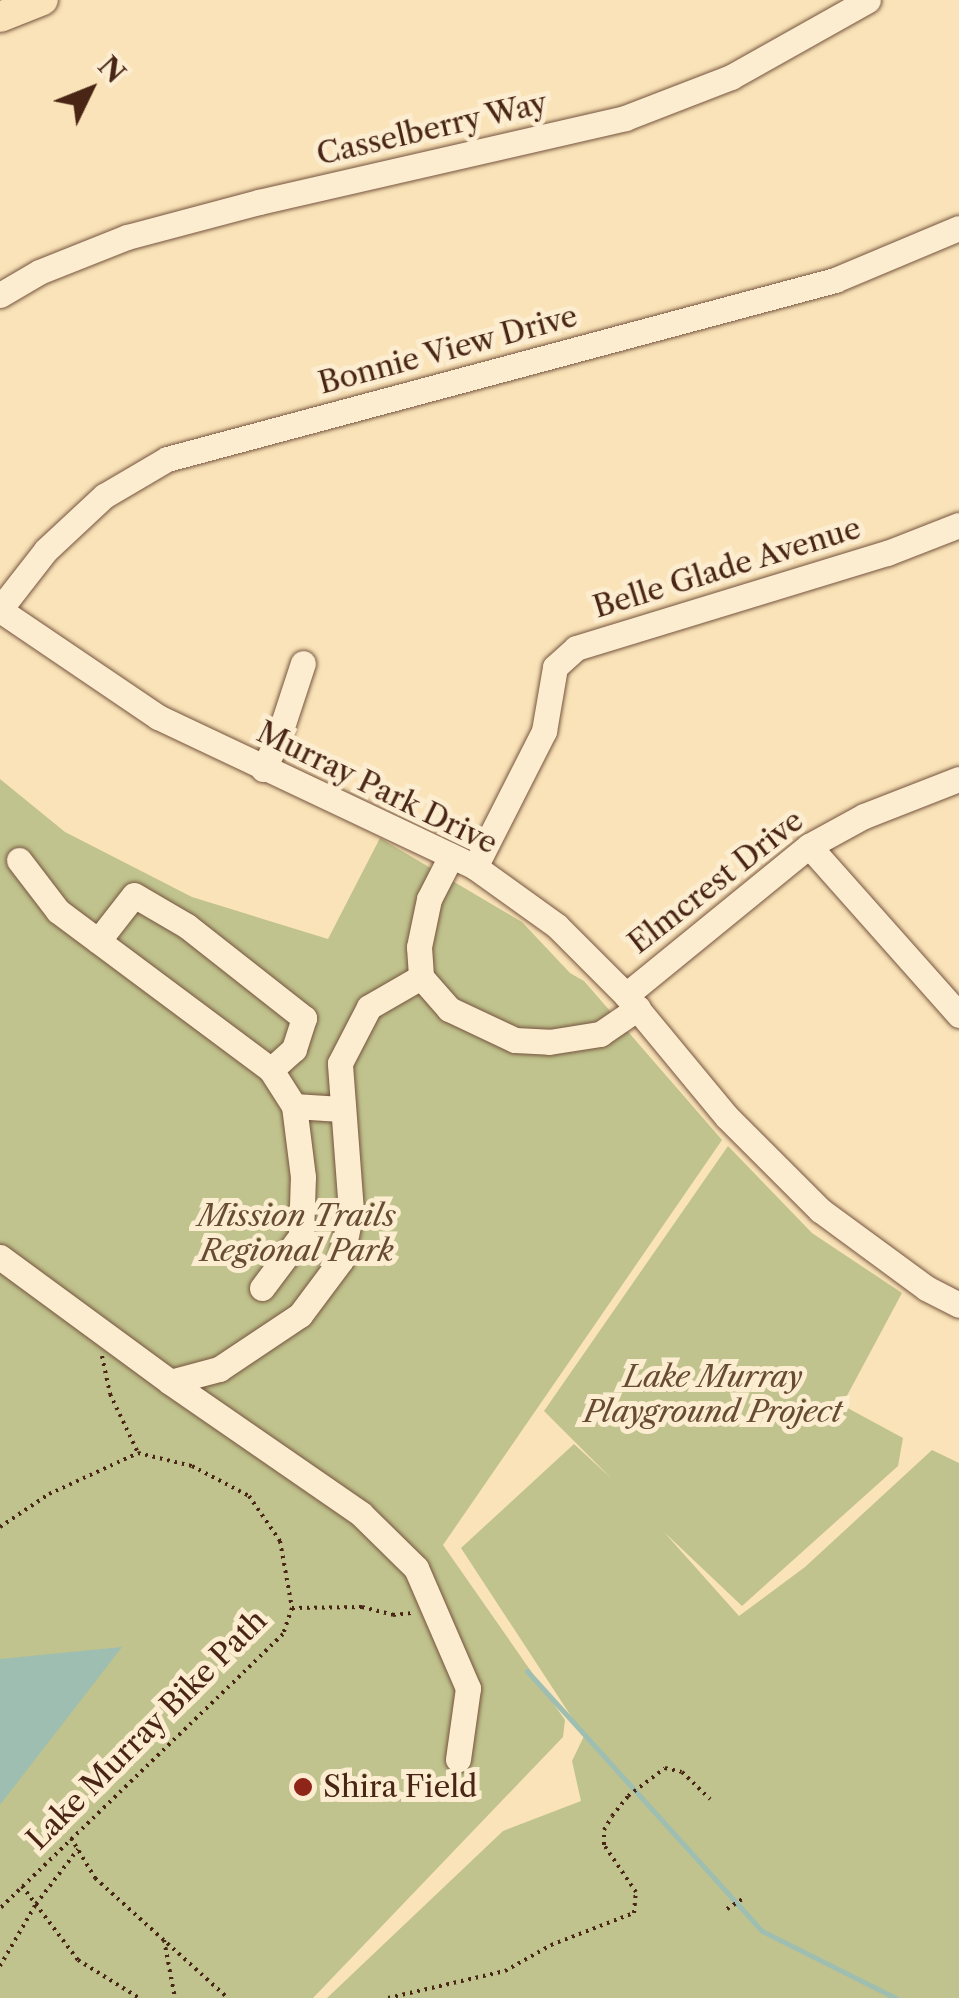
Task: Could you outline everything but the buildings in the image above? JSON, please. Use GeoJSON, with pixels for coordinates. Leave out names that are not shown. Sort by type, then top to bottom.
{"type":"FeatureCollection","features":[{"type":"Feature","properties":{"kind":"main road"},"geometry":{"type":"LineString","coordinates":[[0,18],[44,0]]}},
{"type":"Feature","properties":{"kind":"street","name":"Casselberry Way"},"geometry":{"type":"LineString","coordinates":[[0,295],[39,272],[128,237],[259,202],[625,118],[731,76],[868,0]]}},
{"type":"Feature","properties":{"kind":"street","name":"Bonnie View Drive"},"geometry":{"type":"LineString","coordinates":[[0,609],[46,550],[104,496],[166,459],[835,280],[959,228]]}},
{"type":"Feature","properties":{"kind":"street","name":"Belle Glade Avenue"},"geometry":{"type":"LineString","coordinates":[[421,977],[422,922],[544,731],[555,667],[576,648],[956,535]]}},
{"type":"Feature","properties":{"kind":"street","name":"Murray Park Drive"},"geometry":{"type":"LineString","coordinates":[[0,609],[158,717],[463,862],[557,926],[632,1001],[727,1117],[820,1210],[926,1288],[959,1305]]}},
{"type":"Feature","properties":{"kind":"street"},"geometry":{"type":"LineString","coordinates":[[262,769],[276,742],[303,663]]}},
{"type":"Feature","properties":{"kind":"street","name":"Elmcrest Drive"},"geometry":{"type":"LineString","coordinates":[[421,977],[464,1020],[516,1040],[549,1042],[600,1034],[632,1001],[809,846],[864,816],[959,779]]}},
{"type":"Feature","properties":{"kind":"street"},"geometry":{"type":"LineString","coordinates":[[809,846],[959,1015]]}},
{"type":"Feature","properties":{"kind":"street"},"geometry":{"type":"LineString","coordinates":[[19,860],[58,911],[270,1070],[294,1106],[303,1177],[301,1236],[262,1288]]}},
{"type":"Feature","properties":{"kind":"street"},"geometry":{"type":"LineString","coordinates":[[98,941],[134,895],[187,926],[304,1018],[294,1049],[270,1070]]}},
{"type":"Feature","properties":{"kind":"street"},"geometry":{"type":"LineString","coordinates":[[170,1382],[219,1369],[300,1315],[342,1260],[351,1211],[340,1063],[368,1007],[421,977]]}},
{"type":"Feature","properties":{"kind":"street"},"geometry":{"type":"LineString","coordinates":[[294,1106],[341,1110]]}},
{"type":"Feature","properties":{"kind":"street"},"geometry":{"type":"LineString","coordinates":[[0,1256],[170,1382],[361,1514],[416,1568],[468,1688],[458,1759]]}},
{"type":"Feature","properties":{"kind":"path"},"geometry":{"type":"LineString","coordinates":[[0,1527],[49,1494],[138,1453],[110,1394],[100,1359],[111,1338]]}},
{"type":"Feature","properties":{"kind":"path","name":"Lake Murray Bike Path"},"geometry":{"type":"LineString","coordinates":[[0,1908],[283,1634],[292,1608],[280,1541],[249,1496],[192,1466],[138,1453]]}},
{"type":"Feature","properties":{"kind":"path"},"geometry":{"type":"LineString","coordinates":[[292,1608],[362,1607],[393,1615],[435,1611]]}},
{"type":"Feature","properties":{"kind":"path"},"geometry":{"type":"LineString","coordinates":[[388,1998],[504,1971],[551,1946],[634,1912],[636,1892],[604,1845],[604,1830],[628,1796],[665,1768],[682,1772],[710,1799]]}},
{"type":"Feature","properties":{"kind":"path"},"geometry":{"type":"LineString","coordinates":[[71,1838],[95,1878],[228,1998]]}},
{"type":"Feature","properties":{"kind":"path"},"geometry":{"type":"LineString","coordinates":[[0,1966],[36,1904],[78,1849]]}},
{"type":"Feature","properties":{"kind":"path"},"geometry":{"type":"LineString","coordinates":[[22,1886],[78,1960],[139,1998]]}},
{"type":"Feature","properties":{"kind":"path"},"geometry":{"type":"LineString","coordinates":[[728,1909],[744,1898]]}},
{"type":"Feature","properties":{"kind":"path"},"geometry":{"type":"LineString","coordinates":[[164,1940],[175,1998]]}},
{"type":"Feature","properties":{"kind":"green space","name":"Mission Trails Regional Park"},"geometry":{"type":"Polygon","coordinates":[[[0,779],[65,832],[192,897],[328,939],[380,838],[522,922],[570,973],[584,981],[722,1140],[443,1545],[565,1720],[563,1737],[313,1998],[0,1998],[0,779]]]}},
{"type":"Feature","properties":{"kind":"green space","name":"Lake Murray Playground Project"},"geometry":{"type":"Polygon","coordinates":[[[728,1146],[812,1233],[902,1293],[842,1405],[903,1438],[898,1466],[742,1606],[664,1532],[739,1616],[805,1567],[932,1450],[959,1463],[959,1998],[327,1998],[503,1831],[581,1801],[572,1761],[584,1736],[461,1548],[574,1444],[612,1479],[544,1411],[728,1146]]]}},
{"type":"Feature","properties":{"kind":"shaded area"},"geometry":{"type":"Polygon","coordinates":[[[122,1647],[0,1805],[0,1659],[122,1647]]]}},
{"type":"Feature","properties":{"kind":"waterway"},"geometry":{"type":"LineString","coordinates":[[527,1671],[762,1931],[896,1998]]}},
{"type":"Feature","properties":{"kind":"place","name":"Shira Field"},"geometry":{"type":"Point","coordinates":[303,1787]}}]}
